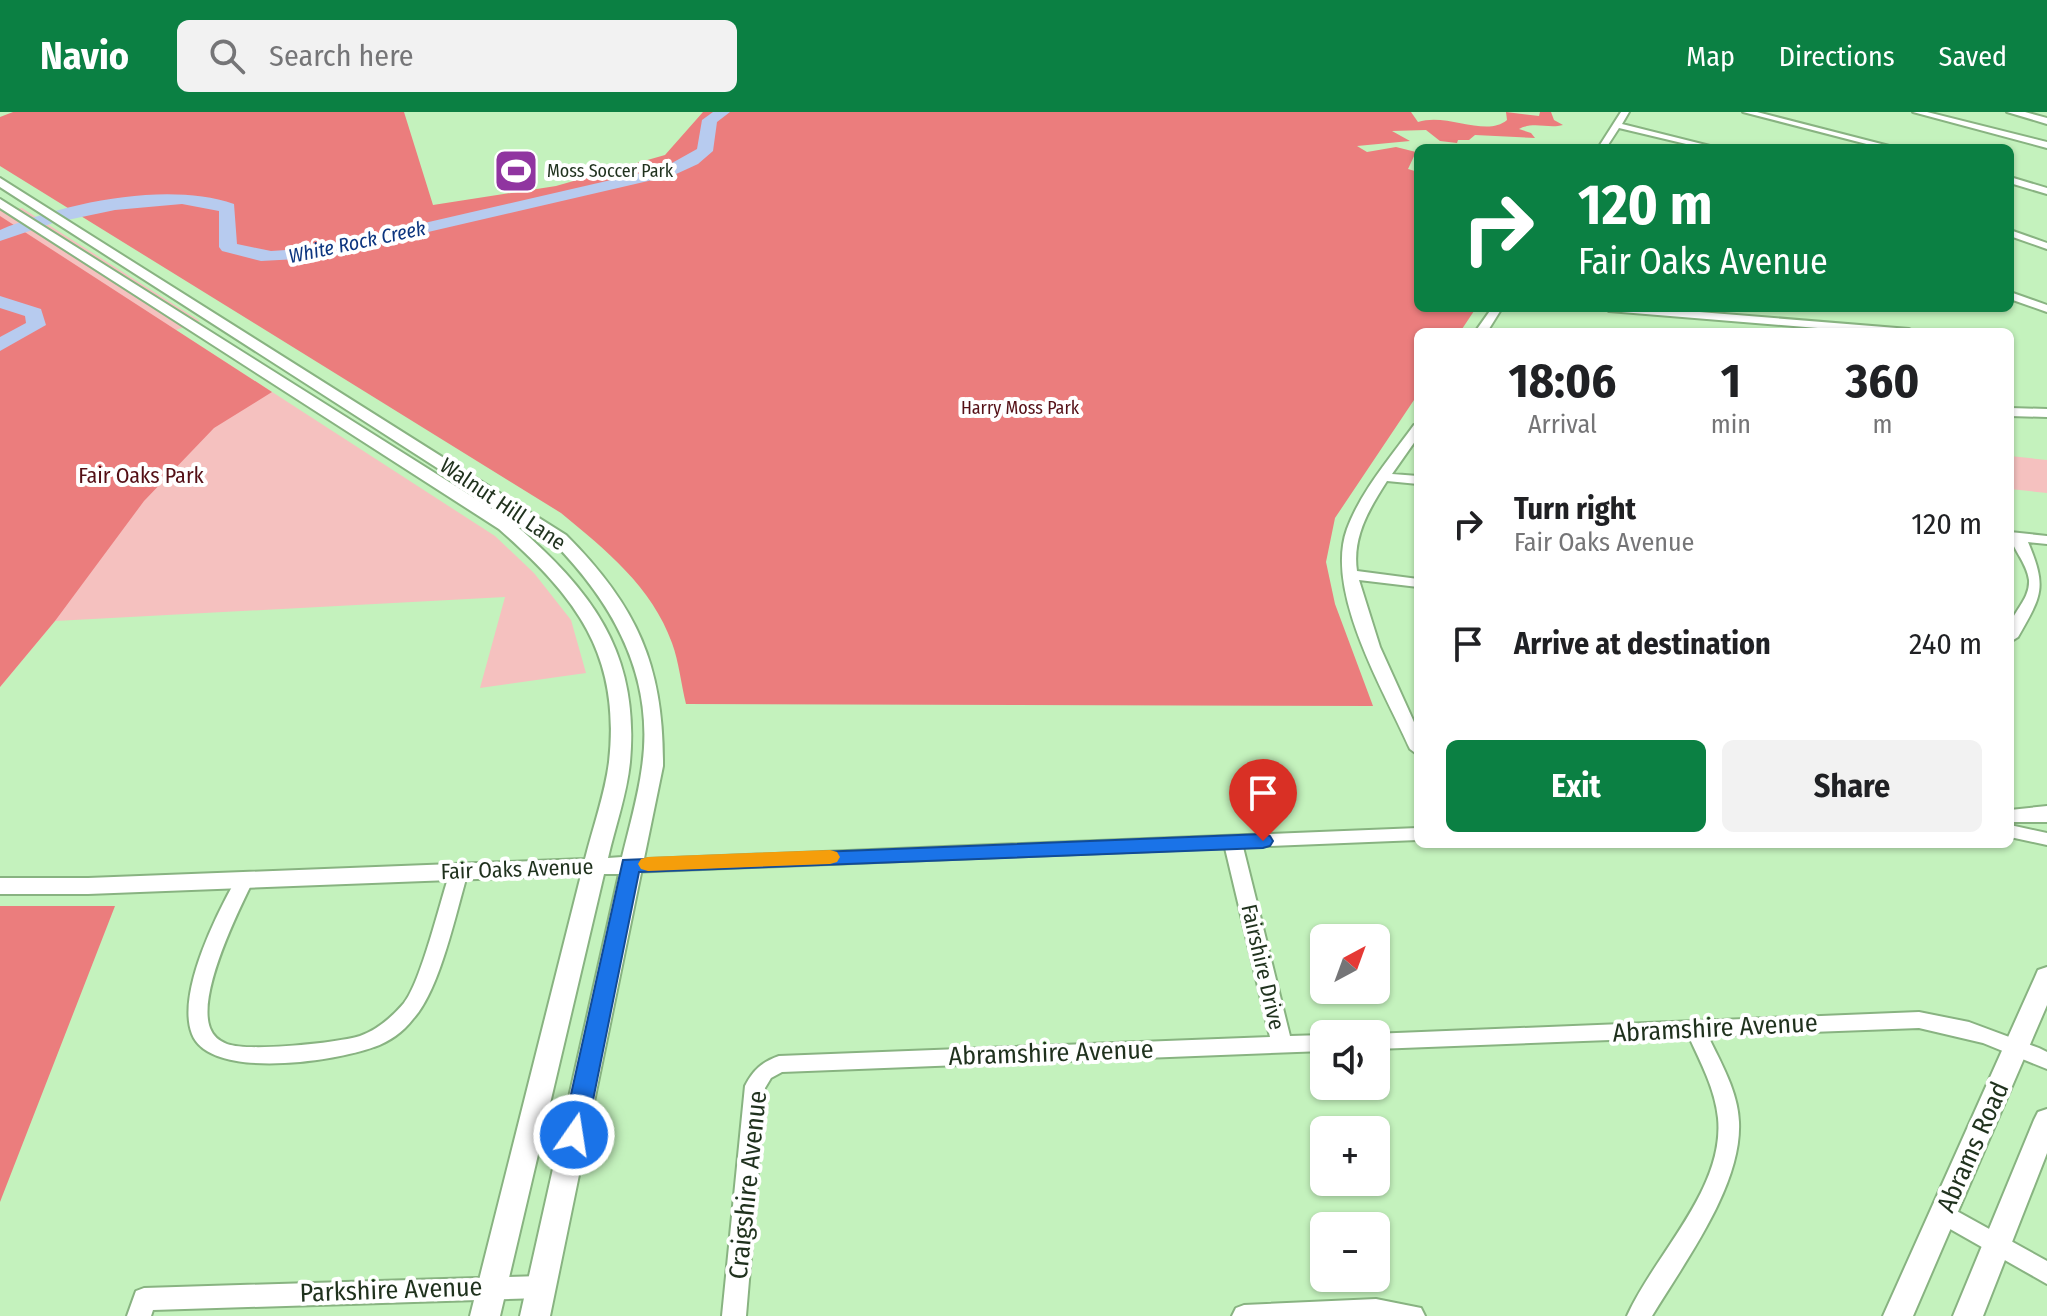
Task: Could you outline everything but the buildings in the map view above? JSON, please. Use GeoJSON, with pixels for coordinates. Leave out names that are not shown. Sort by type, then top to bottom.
{"type":"FeatureCollection","features":[{"type":"Feature","properties":{"kind":"main road"},"geometry":{"type":"LineString","coordinates":[[2012,112],[2047,121]]}},
{"type":"Feature","properties":{"kind":"main road"},"geometry":{"type":"LineString","coordinates":[[2037,112],[2047,115]]}},
{"type":"Feature","properties":{"kind":"main road","name":"Walnut Hill Lane"},"geometry":{"type":"LineString","coordinates":[[0,182],[560,539],[598,577],[633,632],[645,664],[655,727],[653,766],[535,1316]]}},
{"type":"Feature","properties":{"kind":"main road","name":"Walnut Hill Lane"},"geometry":{"type":"LineString","coordinates":[[6,206],[505,525],[575,589],[593,615],[608,647],[621,713],[619,765],[485,1316]]}},
{"type":"Feature","properties":{"kind":"main road"},"geometry":{"type":"LineString","coordinates":[[2014,820],[2047,814]]}},
{"type":"Feature","properties":{"kind":"main road","name":"Fair Oaks Avenue"},"geometry":{"type":"LineString","coordinates":[[0,886],[630,865]]}},
{"type":"Feature","properties":{"kind":"main road","name":"Abrams Road"},"geometry":{"type":"LineString","coordinates":[[1898,1316],[2047,977]]}},
{"type":"Feature","properties":{"kind":"main road"},"geometry":{"type":"LineString","coordinates":[[1968,1316],[2047,1120]]}},
{"type":"Feature","properties":{"kind":"street"},"geometry":{"type":"LineString","coordinates":[[1605,144],[1625,112]]}},
{"type":"Feature","properties":{"kind":"street"},"geometry":{"type":"LineString","coordinates":[[1747,112],[1877,144]]}},
{"type":"Feature","properties":{"kind":"street"},"geometry":{"type":"LineString","coordinates":[[1917,112],[2047,145]]}},
{"type":"Feature","properties":{"kind":"street"},"geometry":{"type":"LineString","coordinates":[[1617,125],[1697,144]]}},
{"type":"Feature","properties":{"kind":"street"},"geometry":{"type":"LineString","coordinates":[[2014,181],[2047,191]]}},
{"type":"Feature","properties":{"kind":"street"},"geometry":{"type":"LineString","coordinates":[[2014,234],[2047,246]]}},
{"type":"Feature","properties":{"kind":"street"},"geometry":{"type":"LineString","coordinates":[[2014,297],[2047,309]]}},
{"type":"Feature","properties":{"kind":"street"},"geometry":{"type":"LineString","coordinates":[[1659,312],[1859,328]]}},
{"type":"Feature","properties":{"kind":"street"},"geometry":{"type":"LineString","coordinates":[[2014,412],[2047,413]]}},
{"type":"Feature","properties":{"kind":"street"},"geometry":{"type":"LineString","coordinates":[[1414,434],[1361,515],[1351,542],[1351,575],[1356,602],[1414,740]]}},
{"type":"Feature","properties":{"kind":"street"},"geometry":{"type":"LineString","coordinates":[[1386,477],[1414,480]]}},
{"type":"Feature","properties":{"kind":"street"},"geometry":{"type":"LineString","coordinates":[[2014,536],[2047,540]]}},
{"type":"Feature","properties":{"kind":"street"},"geometry":{"type":"LineString","coordinates":[[2014,536],[2040,577],[2038,589],[2014,630]]}},
{"type":"Feature","properties":{"kind":"street"},"geometry":{"type":"LineString","coordinates":[[1351,575],[1414,583]]}},
{"type":"Feature","properties":{"kind":"street"},"geometry":{"type":"LineString","coordinates":[[2014,821],[2047,822]]}},
{"type":"Feature","properties":{"kind":"street"},"geometry":{"type":"LineString","coordinates":[[2014,822],[2047,839]]}},
{"type":"Feature","properties":{"kind":"street","name":"Fair Oaks Avenue"},"geometry":{"type":"LineString","coordinates":[[630,865],[1414,834]]}},
{"type":"Feature","properties":{"kind":"street","name":"Fairshire Drive"},"geometry":{"type":"LineString","coordinates":[[1233,843],[1282,1044]]}},
{"type":"Feature","properties":{"kind":"street"},"geometry":{"type":"LineString","coordinates":[[245,879],[217,936],[197,1015],[201,1034],[216,1049],[238,1055],[359,1045],[385,1033],[409,1014],[420,996],[459,872]]}},
{"type":"Feature","properties":{"kind":"street","name":"Abramshire Avenue"},"geometry":{"type":"LineString","coordinates":[[1390,1040],[1919,1020],[1948,1024],[2018,1046],[2047,1061]]}},
{"type":"Feature","properties":{"kind":"street"},"geometry":{"type":"LineString","coordinates":[[1639,1316],[1724,1164],[1729,1122],[1722,1088],[1695,1029]]}},
{"type":"Feature","properties":{"kind":"street","name":"Abramshire Avenue"},"geometry":{"type":"LineString","coordinates":[[779,1064],[1310,1043]]}},
{"type":"Feature","properties":{"kind":"street","name":"Craigshire Avenue"},"geometry":{"type":"LineString","coordinates":[[734,1316],[755,1086],[764,1072],[779,1064]]}},
{"type":"Feature","properties":{"kind":"street"},"geometry":{"type":"LineString","coordinates":[[1944,1214],[2047,1273]]}},
{"type":"Feature","properties":{"kind":"street","name":"Parkshire Avenue"},"geometry":{"type":"LineString","coordinates":[[142,1307],[491,1287],[541,1287]]}},
{"type":"Feature","properties":{"kind":"street"},"geometry":{"type":"LineString","coordinates":[[1244,1316],[1376,1310],[1413,1316]]}},
{"type":"Feature","properties":{"kind":"green space","name":"Harry Moss Park"},"geometry":{"type":"Polygon","coordinates":[[[13,112],[404,112],[433,205],[556,186],[665,155],[703,112],[1411,112],[1418,122],[1441,120],[1488,126],[1507,120],[1506,112],[1539,116],[1540,112],[1551,112],[1554,120],[1563,125],[1519,129],[1535,138],[1475,135],[1457,143],[1440,141],[1426,130],[1392,131],[1410,141],[1357,146],[1367,152],[1396,147],[1414,152],[1408,169],[1414,171],[1414,312],[1473,312],[1463,328],[1414,328],[1414,400],[1335,518],[1326,562],[1335,604],[1373,706],[686,704],[674,650],[653,604],[626,571],[595,541],[561,513],[0,166],[0,117],[13,112]]]}},
{"type":"Feature","properties":{"kind":"green space","name":"Fair Oaks Park"},"geometry":{"type":"Polygon","coordinates":[[[22,208],[200,321],[176,330],[495,536],[534,573],[571,620],[586,673],[480,688],[505,597],[55,621],[0,687],[0,211],[22,208]]]}},
{"type":"Feature","properties":{"kind":"green space"},"geometry":{"type":"Polygon","coordinates":[[[0,216],[272,392],[214,428],[144,501],[55,621],[0,687],[0,216]]]}},
{"type":"Feature","properties":{"kind":"green space"},"geometry":{"type":"Polygon","coordinates":[[[2014,456],[2047,460],[2047,493],[2014,489],[2014,456]]]}},
{"type":"Feature","properties":{"kind":"green space"},"geometry":{"type":"Polygon","coordinates":[[[0,906],[115,906],[0,1202],[0,906]]]}},
{"type":"Feature","properties":{"kind":"waterway","name":"White Rock Creek"},"geometry":{"type":"LineString","coordinates":[[0,236],[47,219],[80,212],[115,205],[182,199],[209,201],[228,208],[228,247],[271,256],[316,253],[668,172],[705,151],[710,120],[723,112]]}},
{"type":"Feature","properties":{"kind":"waterway","name":"White Rock Creek"},"geometry":{"type":"LineString","coordinates":[[0,302],[34,313],[36,325],[0,345]]}},
{"type":"Feature","properties":{"kind":"slow traffic"},"geometry":{"type":"LineString","coordinates":[[648,864],[830,857]]}},
{"type":"Feature","properties":{"kind":"place","name":"Moss Soccer Park"},"geometry":{"type":"Point","coordinates":[516,171]}},
{"type":"Feature","properties":{"kind":"route"},"geometry":{"type":"LineString","coordinates":[[574,1135],[630,865],[1263,841]]}}]}
